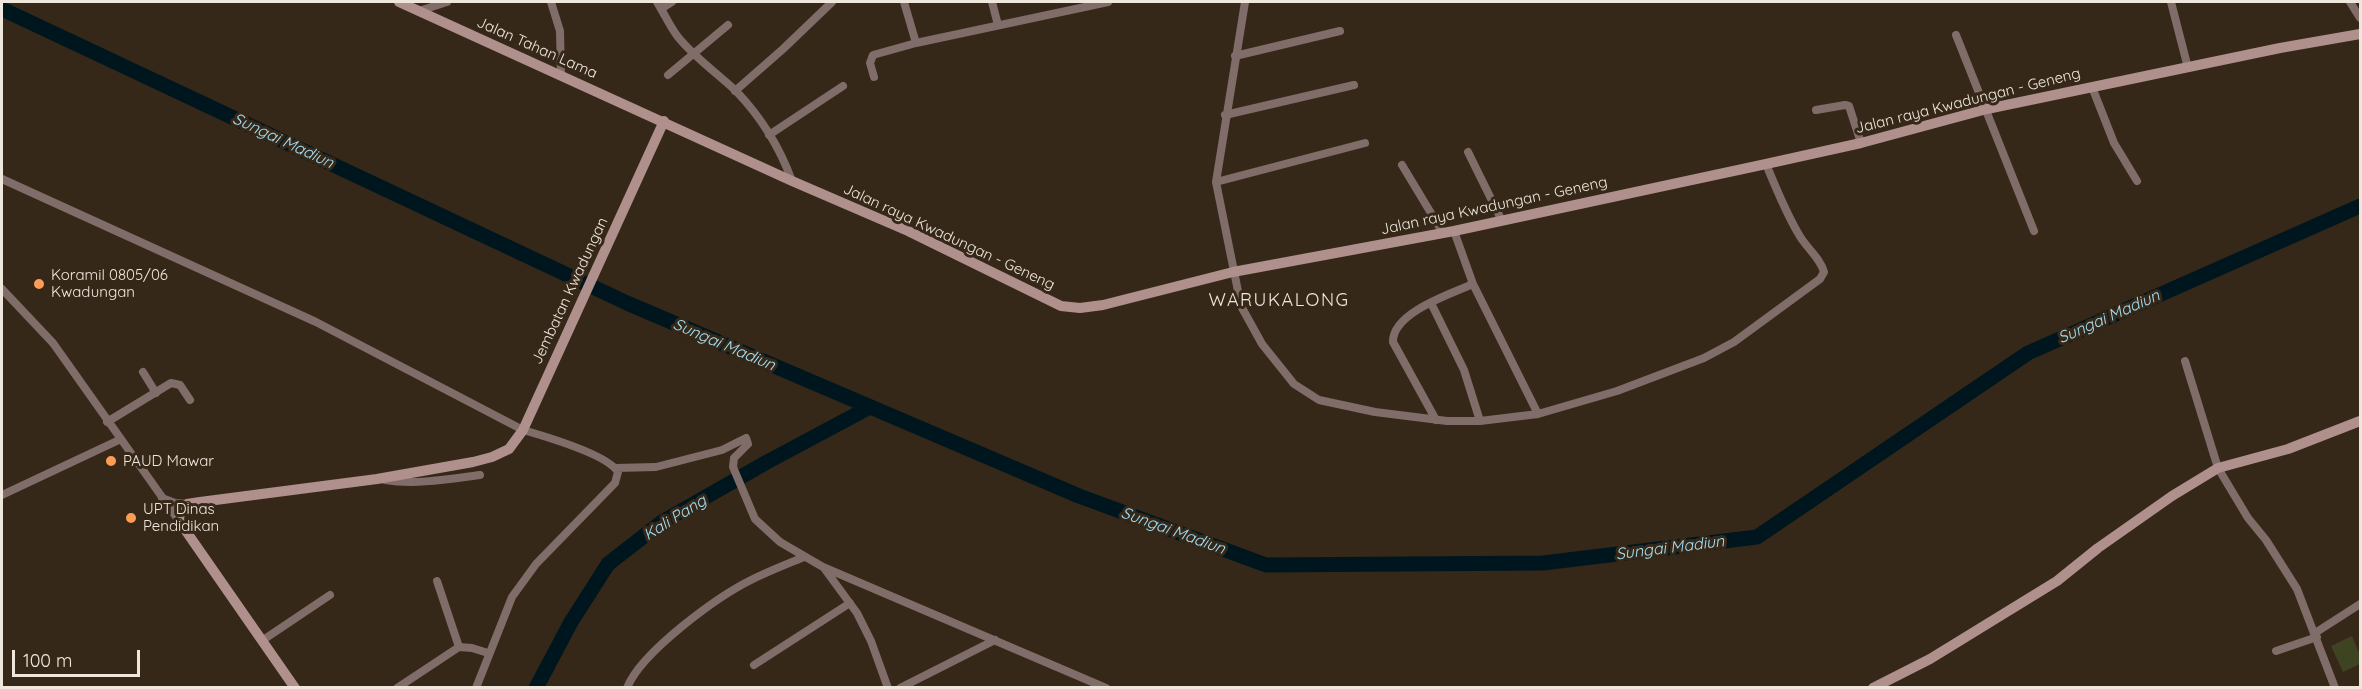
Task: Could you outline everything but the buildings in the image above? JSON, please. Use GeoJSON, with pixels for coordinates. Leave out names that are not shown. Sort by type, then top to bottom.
{"type":"FeatureCollection","features":[{"type":"Feature","properties":{"kind":"main road","name":"Jalan Tahan Lama"},"geometry":{"type":"LineString","coordinates":[[399,2],[664,121]]}},
{"type":"Feature","properties":{"kind":"main road","name":"Jalan raya Kwadungan - Geneng"},"geometry":{"type":"LineString","coordinates":[[664,121],[792,181],[908,231],[1061,306],[1080,308],[1103,305],[1233,272],[1448,232],[1766,164],[1861,143],[1987,109],[2361,34]]}},
{"type":"Feature","properties":{"kind":"main road","name":"Jembatan Kwadungan"},"geometry":{"type":"LineString","coordinates":[[187,504],[377,479],[492,457],[509,449],[523,430],[664,121]]}},
{"type":"Feature","properties":{"kind":"main road"},"geometry":{"type":"LineString","coordinates":[[1873,687],[1930,659],[2057,581],[2098,548],[2172,496],[2218,468],[2288,449],[2361,421]]}},
{"type":"Feature","properties":{"kind":"main road"},"geometry":{"type":"LineString","coordinates":[[187,504],[180,510],[179,521],[295,687]]}},
{"type":"Feature","properties":{"kind":"street"},"geometry":{"type":"LineString","coordinates":[[419,11],[447,2]]}},
{"type":"Feature","properties":{"kind":"street"},"geometry":{"type":"LineString","coordinates":[[551,2],[560,31],[561,75]]}},
{"type":"Feature","properties":{"kind":"street"},"geometry":{"type":"LineString","coordinates":[[657,2],[676,35],[692,54],[735,91],[755,113],[779,150],[792,181]]}},
{"type":"Feature","properties":{"kind":"street"},"geometry":{"type":"LineString","coordinates":[[661,9],[672,2]]}},
{"type":"Feature","properties":{"kind":"street"},"geometry":{"type":"LineString","coordinates":[[735,91],[832,2]]}},
{"type":"Feature","properties":{"kind":"street"},"geometry":{"type":"LineString","coordinates":[[904,2],[916,44]]}},
{"type":"Feature","properties":{"kind":"street"},"geometry":{"type":"LineString","coordinates":[[992,2],[998,25]]}},
{"type":"Feature","properties":{"kind":"street"},"geometry":{"type":"LineString","coordinates":[[874,77],[870,63],[873,55],[1080,4],[1108,2]]}},
{"type":"Feature","properties":{"kind":"street"},"geometry":{"type":"LineString","coordinates":[[1245,2],[1216,182],[1241,306],[1262,344],[1294,384],[1319,400],[1343,406],[1436,420],[1480,421],[1538,414],[1617,391],[1704,358],[1734,342],[1820,279],[1824,272],[1799,236],[1781,202],[1766,164]]}},
{"type":"Feature","properties":{"kind":"street"},"geometry":{"type":"LineString","coordinates":[[2171,2],[2188,68]]}},
{"type":"Feature","properties":{"kind":"street"},"geometry":{"type":"LineString","coordinates":[[2350,2],[2361,18]]}},
{"type":"Feature","properties":{"kind":"street"},"geometry":{"type":"LineString","coordinates":[[668,75],[728,25]]}},
{"type":"Feature","properties":{"kind":"street"},"geometry":{"type":"LineString","coordinates":[[1235,56],[1340,31]]}},
{"type":"Feature","properties":{"kind":"street"},"geometry":{"type":"LineString","coordinates":[[1956,35],[2034,231]]}},
{"type":"Feature","properties":{"kind":"street"},"geometry":{"type":"LineString","coordinates":[[1225,115],[1354,85]]}},
{"type":"Feature","properties":{"kind":"street"},"geometry":{"type":"LineString","coordinates":[[769,135],[843,86]]}},
{"type":"Feature","properties":{"kind":"street"},"geometry":{"type":"LineString","coordinates":[[2092,87],[2111,137],[2137,181]]}},
{"type":"Feature","properties":{"kind":"street"},"geometry":{"type":"LineString","coordinates":[[1816,110],[1847,105],[1861,143]]}},
{"type":"Feature","properties":{"kind":"street"},"geometry":{"type":"LineString","coordinates":[[1216,182],[1365,143]]}},
{"type":"Feature","properties":{"kind":"street"},"geometry":{"type":"LineString","coordinates":[[1468,152],[1502,221]]}},
{"type":"Feature","properties":{"kind":"street"},"geometry":{"type":"LineString","coordinates":[[1402,165],[1448,232],[1538,414]]}},
{"type":"Feature","properties":{"kind":"street"},"geometry":{"type":"LineString","coordinates":[[2,179],[316,322],[523,430],[559,441],[612,463],[618,476],[615,483],[536,564],[512,597],[476,687]]}},
{"type":"Feature","properties":{"kind":"street"},"geometry":{"type":"LineString","coordinates":[[1436,420],[1393,342],[1392,336],[1405,318],[1473,284]]}},
{"type":"Feature","properties":{"kind":"street"},"geometry":{"type":"LineString","coordinates":[[2,289],[53,343],[119,440],[179,521]]}},
{"type":"Feature","properties":{"kind":"street"},"geometry":{"type":"LineString","coordinates":[[1431,303],[1464,370],[1480,421]]}},
{"type":"Feature","properties":{"kind":"street"},"geometry":{"type":"LineString","coordinates":[[2184,361],[2218,468],[2248,518],[2266,540],[2297,589],[2335,687]]}},
{"type":"Feature","properties":{"kind":"street"},"geometry":{"type":"LineString","coordinates":[[143,372],[156,393]]}},
{"type":"Feature","properties":{"kind":"street"},"geometry":{"type":"LineString","coordinates":[[107,422],[171,383],[177,382],[190,400]]}},
{"type":"Feature","properties":{"kind":"street"},"geometry":{"type":"LineString","coordinates":[[616,468],[656,467],[723,450],[746,438],[748,444],[734,458],[733,467],[755,519],[780,542],[823,567],[1106,687]]}},
{"type":"Feature","properties":{"kind":"street"},"geometry":{"type":"LineString","coordinates":[[2,495],[119,440]]}},
{"type":"Feature","properties":{"kind":"street"},"geometry":{"type":"LineString","coordinates":[[377,479],[397,482],[433,481],[480,475]]}},
{"type":"Feature","properties":{"kind":"street"},"geometry":{"type":"LineString","coordinates":[[162,498],[175,503],[187,504]]}},
{"type":"Feature","properties":{"kind":"street"},"geometry":{"type":"LineString","coordinates":[[627,687],[631,678],[658,646],[696,616],[751,580],[804,557]]}},
{"type":"Feature","properties":{"kind":"street"},"geometry":{"type":"LineString","coordinates":[[823,567],[850,603],[871,641],[888,687]]}},
{"type":"Feature","properties":{"kind":"street"},"geometry":{"type":"LineString","coordinates":[[437,581],[459,647]]}},
{"type":"Feature","properties":{"kind":"street"},"geometry":{"type":"LineString","coordinates":[[263,640],[330,595]]}},
{"type":"Feature","properties":{"kind":"street"},"geometry":{"type":"LineString","coordinates":[[754,665],[850,603]]}},
{"type":"Feature","properties":{"kind":"street"},"geometry":{"type":"LineString","coordinates":[[2276,651],[2316,635],[2361,604]]}},
{"type":"Feature","properties":{"kind":"street"},"geometry":{"type":"LineString","coordinates":[[900,687],[995,640]]}},
{"type":"Feature","properties":{"kind":"street"},"geometry":{"type":"LineString","coordinates":[[397,687],[459,647],[488,653]]}},
{"type":"Feature","properties":{"kind":"green space"},"geometry":{"type":"Polygon","coordinates":[[[2352,636],[2360,655],[2360,664],[2343,672],[2331,646],[2352,636]]]}},
{"type":"Feature","properties":{"kind":"waterway","name":"Sungai Madiun"},"geometry":{"type":"LineString","coordinates":[[2,9],[627,303],[1079,496],[1266,565],[1543,563],[1757,537],[2028,353],[2360,206]]}},
{"type":"Feature","properties":{"kind":"waterway","name":"Kali Pang"},"geometry":{"type":"LineString","coordinates":[[536,688],[571,622],[608,564],[662,522],[870,407]]}},
{"type":"Feature","properties":{"kind":"place","name":"Koramil 0805/06 Kwadungan"},"geometry":{"type":"Point","coordinates":[39,284]}},
{"type":"Feature","properties":{"kind":"place","name":"PAUD Mawar"},"geometry":{"type":"Point","coordinates":[111,461]}},
{"type":"Feature","properties":{"kind":"place","name":"UPT Dinas Pendidikan"},"geometry":{"type":"Point","coordinates":[131,518]}},
{"type":"Feature","properties":{"kind":"district","name":"WARUKALONG"},"geometry":{"type":"Point","coordinates":[1279,301]}}]}
